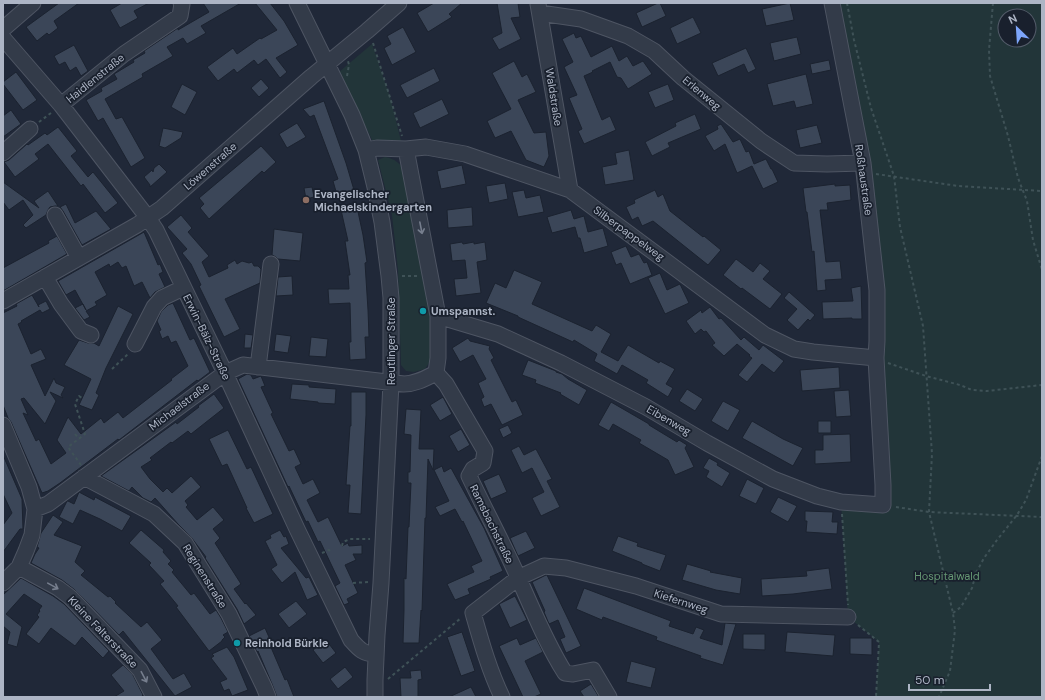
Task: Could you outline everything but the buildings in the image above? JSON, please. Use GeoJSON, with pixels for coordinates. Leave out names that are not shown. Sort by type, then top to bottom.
{"type":"FeatureCollection","features":[{"type":"Feature","properties":{"kind":"street"},"geometry":{"type":"LineString","coordinates":[[3,29],[33,3]]}},
{"type":"Feature","properties":{"kind":"street","name":"Haidlenstraße"},"geometry":{"type":"LineString","coordinates":[[61,105],[124,54],[180,16],[181,3]]}},
{"type":"Feature","properties":{"kind":"street","name":"Reutlinger Straße"},"geometry":{"type":"LineString","coordinates":[[297,3],[352,115],[366,150],[382,222],[389,276],[391,298],[391,383],[375,697]]}},
{"type":"Feature","properties":{"kind":"street","name":"Löwenstraße"},"geometry":{"type":"LineString","coordinates":[[3,302],[148,218],[162,208],[399,3]]}},
{"type":"Feature","properties":{"kind":"street","name":"Roßhaustraße"},"geometry":{"type":"LineString","coordinates":[[832,3],[863,168],[877,290],[876,358],[883,505]]}},
{"type":"Feature","properties":{"kind":"street","name":"Erlenweg"},"geometry":{"type":"LineString","coordinates":[[539,8],[581,19],[628,36],[654,51],[683,78],[756,137],[794,163],[827,164],[863,168]]}},
{"type":"Feature","properties":{"kind":"street","name":"Waldstraße"},"geometry":{"type":"LineString","coordinates":[[539,8],[570,190]]}},
{"type":"Feature","properties":{"kind":"street","name":"Erwin-Bälz-Straße"},"geometry":{"type":"LineString","coordinates":[[3,38],[61,105],[156,230],[225,372],[297,529],[351,640],[359,650],[368,654],[376,654]]}},
{"type":"Feature","properties":{"kind":"street"},"geometry":{"type":"LineString","coordinates":[[3,153],[30,129]]}},
{"type":"Feature","properties":{"kind":"street","name":"Silberpappelweg"},"geometry":{"type":"LineString","coordinates":[[366,150],[377,148],[406,149],[426,147],[465,154],[570,190],[765,335],[794,348],[813,352],[876,358]]}},
{"type":"Feature","properties":{"kind":"street"},"geometry":{"type":"LineString","coordinates":[[391,383],[408,384],[423,380],[436,372],[438,358],[438,316],[406,149]]}},
{"type":"Feature","properties":{"kind":"street"},"geometry":{"type":"LineString","coordinates":[[55,215],[79,258]]}},
{"type":"Feature","properties":{"kind":"street"},"geometry":{"type":"LineString","coordinates":[[258,367],[270,314],[271,264]]}},
{"type":"Feature","properties":{"kind":"street"},"geometry":{"type":"LineString","coordinates":[[46,277],[61,304],[81,331],[91,335]]}},
{"type":"Feature","properties":{"kind":"street"},"geometry":{"type":"LineString","coordinates":[[135,344],[154,307],[162,298],[183,288]]}},
{"type":"Feature","properties":{"kind":"street","name":"Eibenweg"},"geometry":{"type":"LineString","coordinates":[[438,316],[498,334],[561,362],[646,407],[707,443],[773,479],[816,496],[842,502],[883,505]]}},
{"type":"Feature","properties":{"kind":"street","name":"Michaelstraße"},"geometry":{"type":"LineString","coordinates":[[35,509],[48,504],[225,372],[243,365],[391,383]]}},
{"type":"Feature","properties":{"kind":"street","name":"Ramsbachstraße"},"geometry":{"type":"LineString","coordinates":[[436,372],[446,384],[486,451],[483,463],[474,469],[469,476],[501,541],[541,630],[565,673],[573,674],[592,670],[609,697]]}},
{"type":"Feature","properties":{"kind":"street"},"geometry":{"type":"LineString","coordinates":[[3,425],[29,487],[35,509],[32,535],[26,551],[19,567],[3,583]]}},
{"type":"Feature","properties":{"kind":"street","name":"Reginenstraße"},"geometry":{"type":"LineString","coordinates":[[86,476],[154,514],[185,543],[229,614],[268,697]]}},
{"type":"Feature","properties":{"kind":"street","name":"Kiefernweg"},"geometry":{"type":"LineString","coordinates":[[473,613],[518,578],[544,566],[566,568],[636,586],[721,614],[848,617]]}},
{"type":"Feature","properties":{"kind":"street","name":"Kleine Falterstraße"},"geometry":{"type":"LineString","coordinates":[[19,567],[58,588],[70,597],[140,670],[154,697]]}},
{"type":"Feature","properties":{"kind":"street"},"geometry":{"type":"LineString","coordinates":[[473,613],[484,652],[502,697]]}},
{"type":"Feature","properties":{"kind":"path"},"geometry":{"type":"LineString","coordinates":[[847,3],[854,40],[871,108],[894,176],[900,227],[923,326],[932,454],[929,512],[955,630],[950,671],[939,697]]}},
{"type":"Feature","properties":{"kind":"path"},"geometry":{"type":"LineString","coordinates":[[993,3],[989,50],[990,76],[1008,136],[1018,178],[1027,201],[1033,240],[1042,270]]}},
{"type":"Feature","properties":{"kind":"path"},"geometry":{"type":"LineString","coordinates":[[367,31],[372,40],[406,149]]}},
{"type":"Feature","properties":{"kind":"path","name":"Haidlenstraße"},"geometry":{"type":"LineString","coordinates":[[30,129],[61,105]]}},
{"type":"Feature","properties":{"kind":"path"},"geometry":{"type":"LineString","coordinates":[[863,168],[894,176],[958,186],[1042,191]]}},
{"type":"Feature","properties":{"kind":"path"},"geometry":{"type":"LineString","coordinates":[[389,276],[414,275],[430,277]]}},
{"type":"Feature","properties":{"kind":"path"},"geometry":{"type":"LineString","coordinates":[[112,369],[133,350],[135,344]]}},
{"type":"Feature","properties":{"kind":"path"},"geometry":{"type":"LineString","coordinates":[[876,358],[926,376],[960,385],[972,390],[987,391],[1042,385]]}},
{"type":"Feature","properties":{"kind":"path"},"geometry":{"type":"LineString","coordinates":[[82,398],[79,396],[76,404],[85,434],[68,447],[86,476]]}},
{"type":"Feature","properties":{"kind":"path"},"geometry":{"type":"LineString","coordinates":[[75,434],[79,439]]}},
{"type":"Feature","properties":{"kind":"path"},"geometry":{"type":"LineString","coordinates":[[952,613],[961,607],[972,588],[976,573],[984,558],[1017,516],[1026,500],[1042,456]]}},
{"type":"Feature","properties":{"kind":"path"},"geometry":{"type":"LineString","coordinates":[[842,502],[848,617],[879,642],[876,697]]}},
{"type":"Feature","properties":{"kind":"path"},"geometry":{"type":"LineString","coordinates":[[883,505],[929,512],[1042,517]]}},
{"type":"Feature","properties":{"kind":"path"},"geometry":{"type":"LineString","coordinates":[[342,546],[343,542],[350,539],[361,539]]}},
{"type":"Feature","properties":{"kind":"path"},"geometry":{"type":"LineString","coordinates":[[322,553],[329,550],[330,552]]}},
{"type":"Feature","properties":{"kind":"path"},"geometry":{"type":"LineString","coordinates":[[375,680],[386,681],[417,656],[443,632],[467,614],[473,613]]}},
{"type":"Feature","properties":{"kind":"green space","name":"Hospitalwald"},"geometry":{"type":"Polygon","coordinates":[[[832,3],[1042,3],[1042,697],[876,697],[879,642],[848,617],[841,502],[883,505],[877,290],[832,3]]]}},
{"type":"Feature","properties":{"kind":"green space"},"geometry":{"type":"Polygon","coordinates":[[[372,44],[390,97],[401,141],[372,140],[339,72],[372,44]]]}},
{"type":"Feature","properties":{"kind":"green space"},"geometry":{"type":"Polygon","coordinates":[[[385,157],[397,162],[406,172],[431,308],[431,360],[425,369],[414,372],[406,371],[401,365],[398,270],[392,215],[378,160],[385,157]]]}},
{"type":"Feature","properties":{"kind":"place","name":"Evangelischer Michaelskindergarten"},"geometry":{"type":"Point","coordinates":[306,200]}},
{"type":"Feature","properties":{"kind":"place","name":"Umspannst."},"geometry":{"type":"Point","coordinates":[423,311]}},
{"type":"Feature","properties":{"kind":"place","name":"Reinhold Bürkle"},"geometry":{"type":"Point","coordinates":[237,643]}}]}
